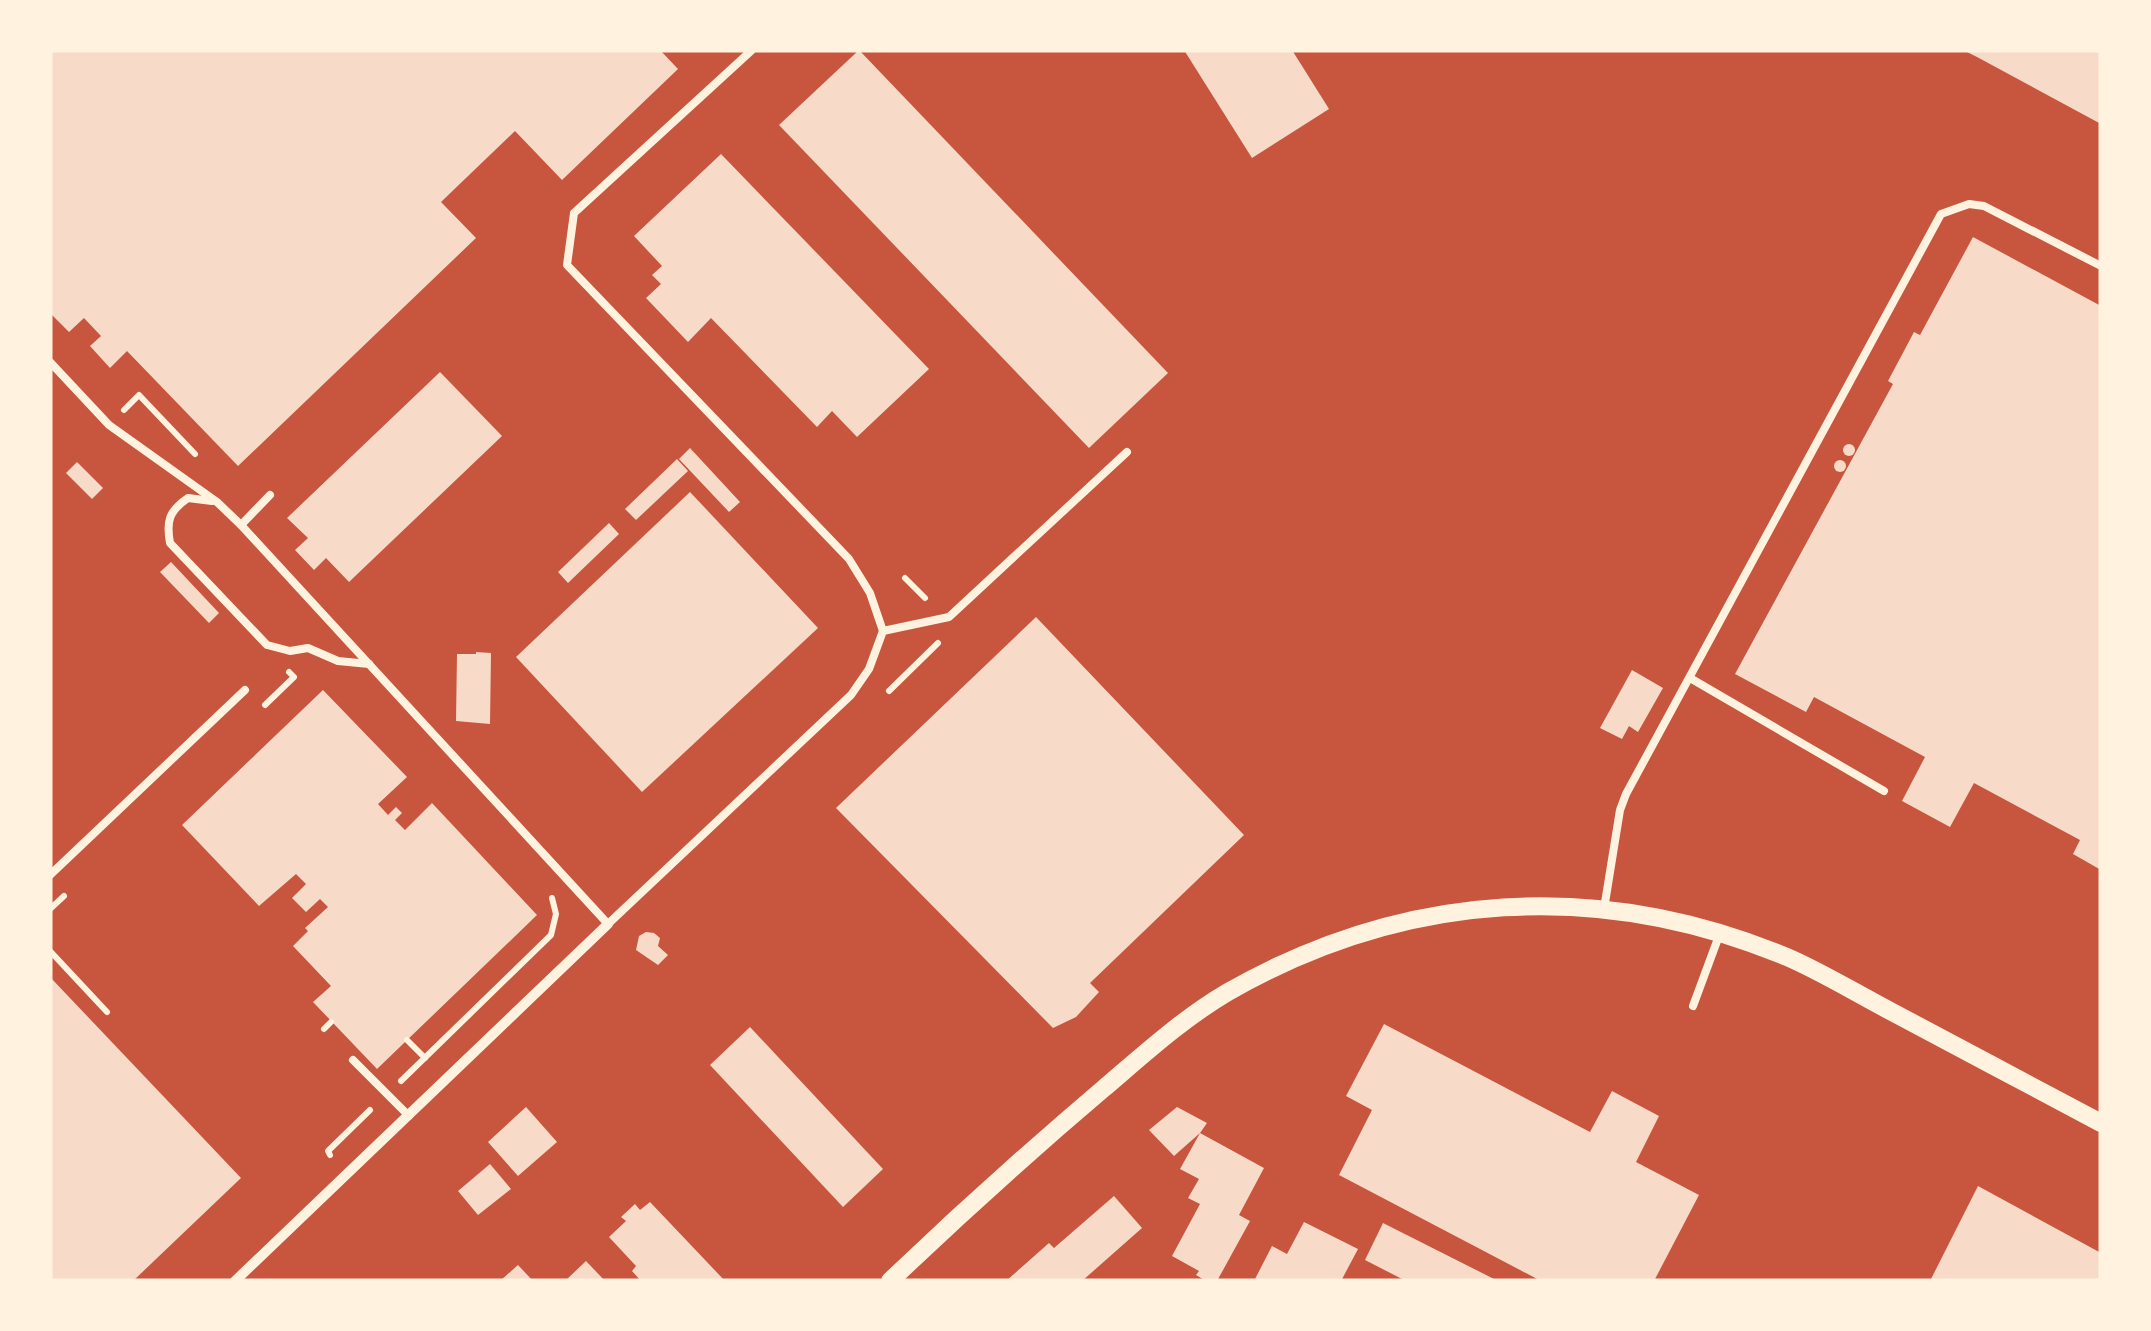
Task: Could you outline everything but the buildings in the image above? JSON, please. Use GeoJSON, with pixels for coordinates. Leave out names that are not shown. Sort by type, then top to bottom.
{"type":"FeatureCollection","features":[{"type":"Feature","properties":{"kind":"street"},"geometry":{"type":"LineString","coordinates":[[890,1281],[976,1200],[1181,1024],[1260,976],[1310,952],[1416,917],[1472,908],[1540,905],[1604,909],[1720,933],[1789,958],[2101,1123]]}},
{"type":"Feature","properties":{"kind":"street"},"geometry":{"type":"LineString","coordinates":[[235,1281],[608,924]]}},
{"type":"Feature","properties":{"kind":"lane"},"geometry":{"type":"LineString","coordinates":[[50,362],[109,425],[217,502],[241,525],[608,924],[851,694],[869,670],[883,631],[870,594],[849,559],[566,265],[574,214],[752,50]]}},
{"type":"Feature","properties":{"kind":"lane"},"geometry":{"type":"LineString","coordinates":[[1604,909],[1626,794],[1940,214],[1969,204],[1984,206],[2101,266]]}},
{"type":"Feature","properties":{"kind":"lane"},"geometry":{"type":"LineString","coordinates":[[883,631],[948,617],[1127,452]]}},
{"type":"Feature","properties":{"kind":"lane"},"geometry":{"type":"LineString","coordinates":[[241,525],[270,495]]}},
{"type":"Feature","properties":{"kind":"lane"},"geometry":{"type":"LineString","coordinates":[[217,502],[188,498],[174,508],[167,524],[170,544],[267,645],[290,651],[308,648],[338,661],[370,664]]}},
{"type":"Feature","properties":{"kind":"lane"},"geometry":{"type":"LineString","coordinates":[[1690,678],[1884,791]]}},
{"type":"Feature","properties":{"kind":"lane"},"geometry":{"type":"LineString","coordinates":[[50,874],[245,690]]}},
{"type":"Feature","properties":{"kind":"lane"},"geometry":{"type":"LineString","coordinates":[[1693,1006],[1720,933]]}},
{"type":"Feature","properties":{"kind":"lane"},"geometry":{"type":"LineString","coordinates":[[353,1060],[409,1116]]}},
{"type":"Feature","properties":{"kind":"path"},"geometry":{"type":"LineString","coordinates":[[330,1155],[328,1150],[551,934],[556,914],[552,897],[540,884]]}},
{"type":"Feature","properties":{"kind":"path"},"geometry":{"type":"LineString","coordinates":[[50,951],[107,1012]]}},
{"type":"Feature","properties":{"kind":"path"},"geometry":{"type":"LineString","coordinates":[[324,1029],[332,1022]]}},
{"type":"Feature","properties":{"kind":"path"},"geometry":{"type":"LineString","coordinates":[[407,1040],[424,1058]]}}]}
